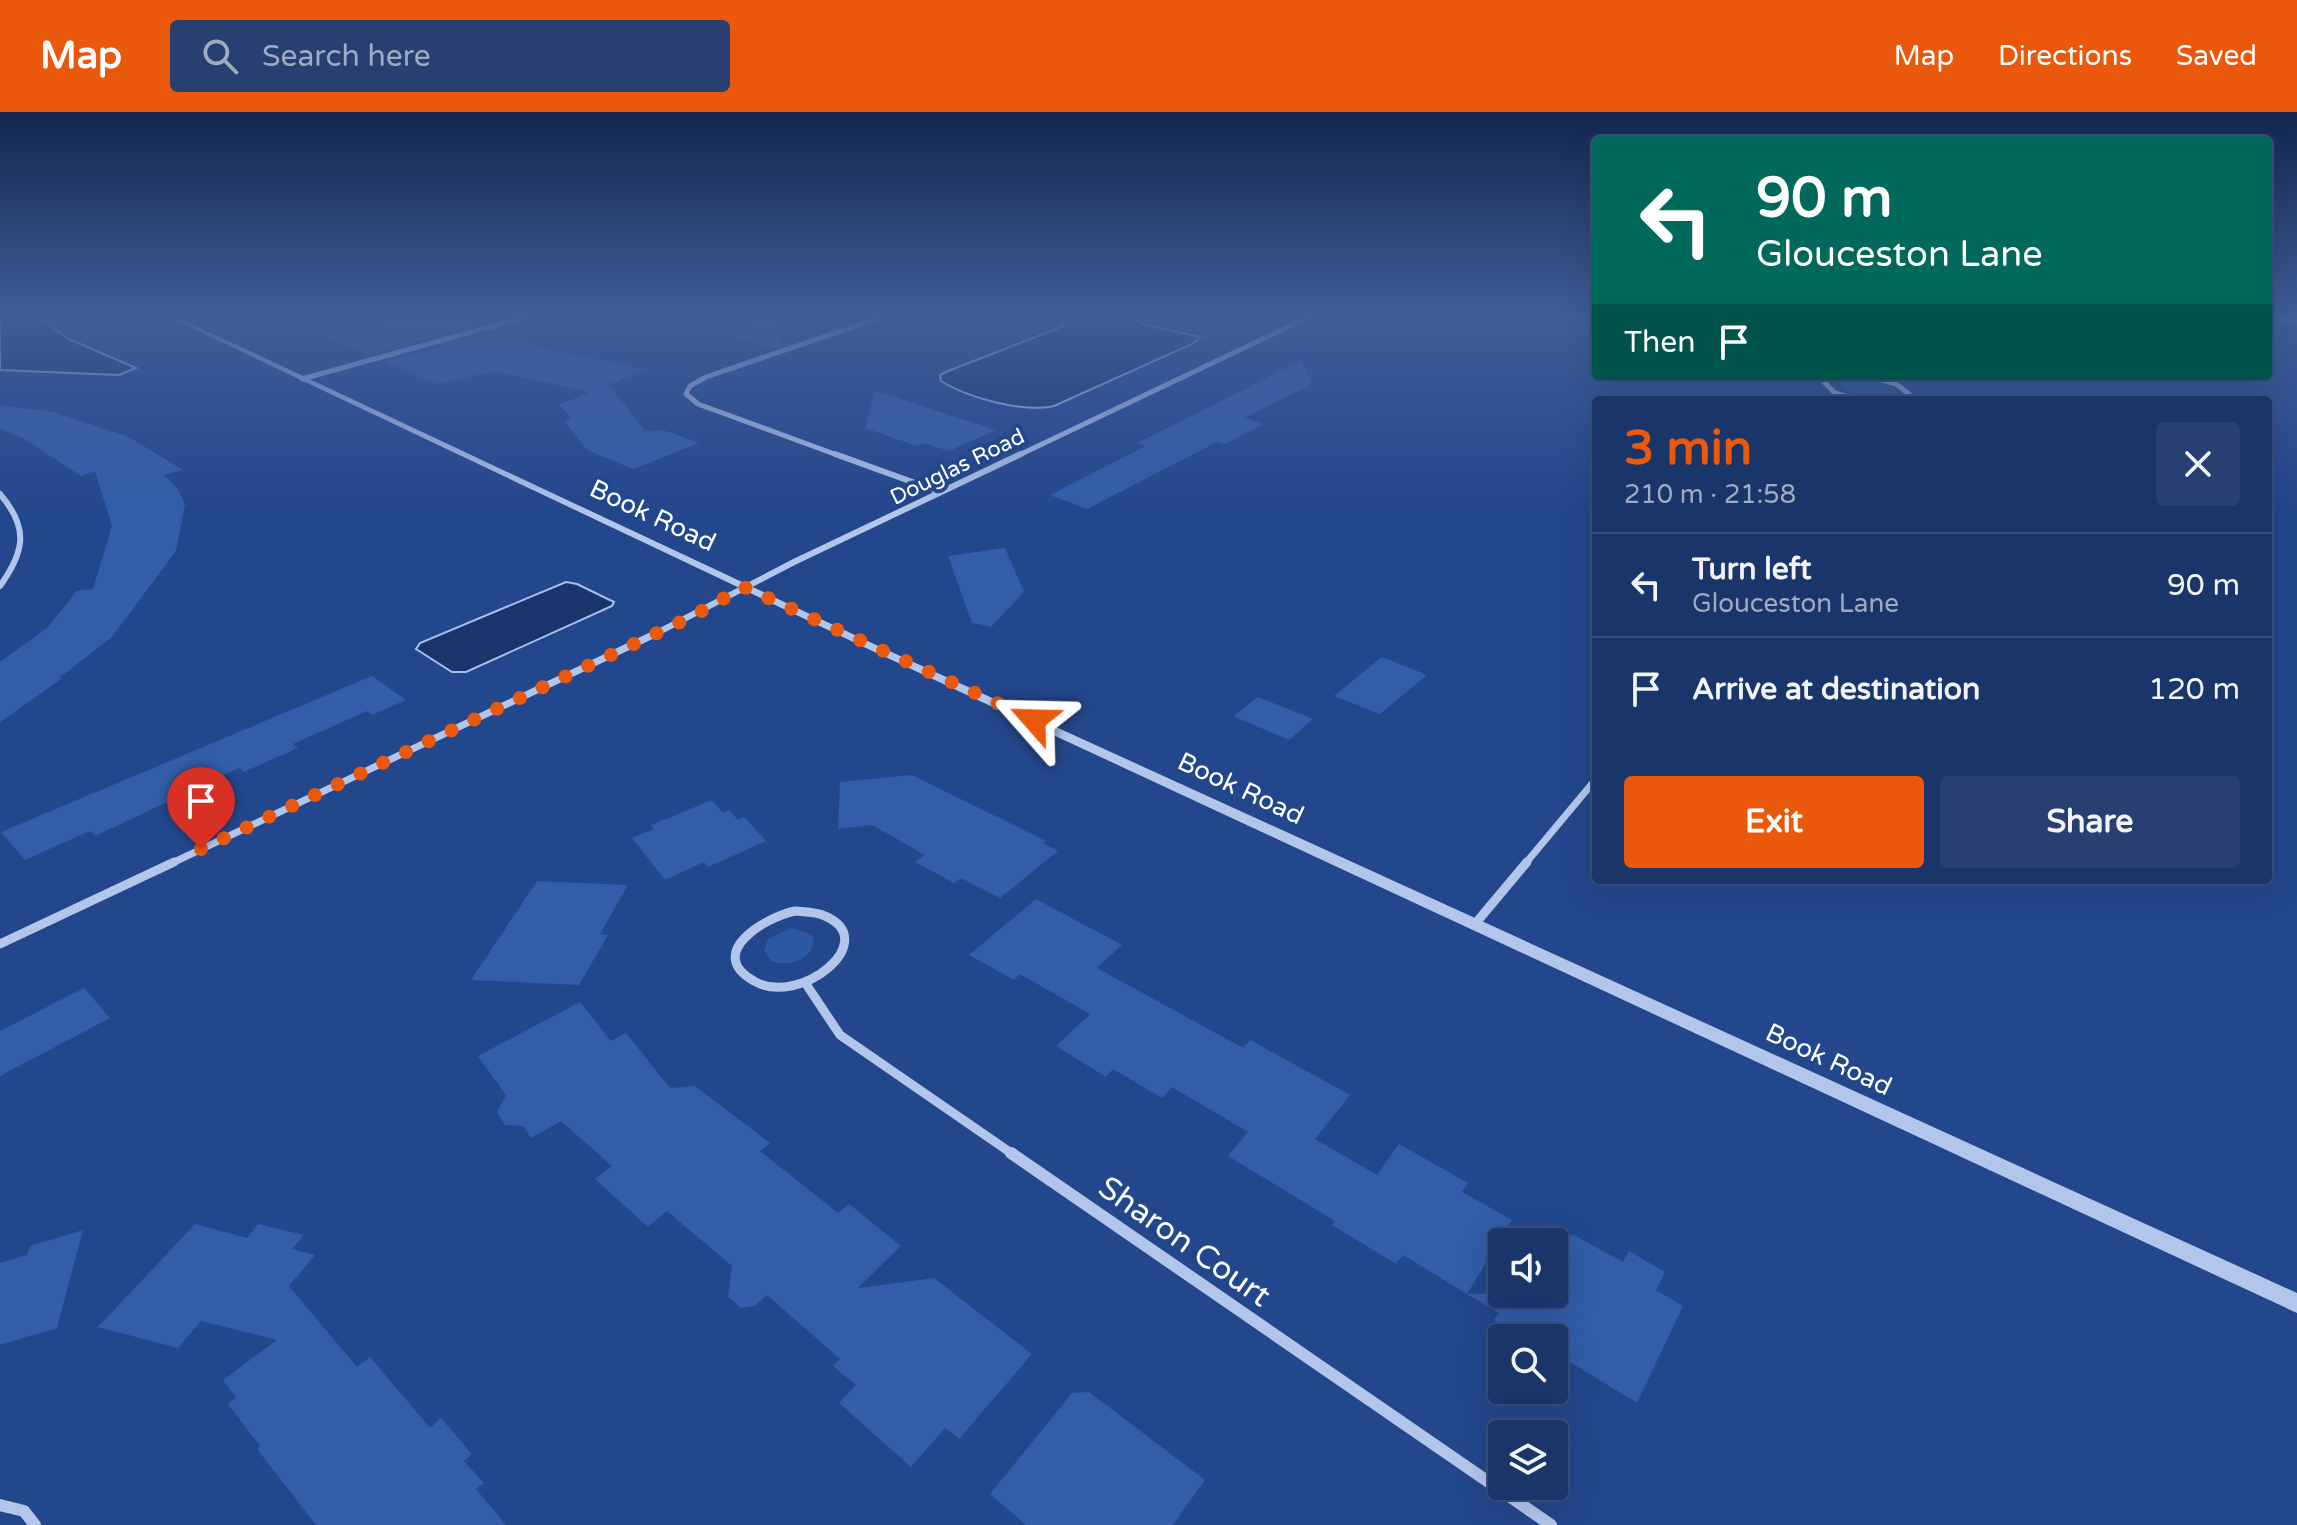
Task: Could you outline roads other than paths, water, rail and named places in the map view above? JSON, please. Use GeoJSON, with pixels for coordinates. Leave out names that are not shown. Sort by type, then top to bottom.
{"type":"FeatureCollection","features":[{"type":"Feature","properties":{"kind":"street","name":"Book Road"},"geometry":{"type":"LineString","coordinates":[[304,380],[744,587],[2297,1303]]}},
{"type":"Feature","properties":{"kind":"street"},"geometry":{"type":"LineString","coordinates":[[701,380],[690,386],[686,394],[691,401],[940,492]]}},
{"type":"Feature","properties":{"kind":"street","name":"Douglas Road"},"geometry":{"type":"LineString","coordinates":[[0,944],[691,617],[744,587],[1176,380]]}},
{"type":"Feature","properties":{"kind":"street"},"geometry":{"type":"LineString","coordinates":[[1826,380],[1825,386],[1846,396]]}},
{"type":"Feature","properties":{"kind":"street"},"geometry":{"type":"LineString","coordinates":[[1881,380],[1903,387],[1909,394],[1907,396]]}},
{"type":"Feature","properties":{"kind":"street"},"geometry":{"type":"LineString","coordinates":[[0,494],[12,506],[21,523],[18,559],[0,586]]}},
{"type":"Feature","properties":{"kind":"street"},"geometry":{"type":"LineString","coordinates":[[1475,924],[1592,784]]}},
{"type":"Feature","properties":{"kind":"street"},"geometry":{"type":"LineString","coordinates":[[811,911],[838,921],[847,942],[844,954],[835,966],[806,984],[770,988],[755,984],[743,976],[737,966],[736,954],[740,942],[763,921],[786,913],[811,911]]}},
{"type":"Feature","properties":{"kind":"street","name":"Sharon Court"},"geometry":{"type":"LineString","coordinates":[[806,984],[840,1035],[1551,1525]]}},
{"type":"Feature","properties":{"kind":"street"},"geometry":{"type":"LineString","coordinates":[[0,1505],[24,1511],[35,1525]]}}]}
